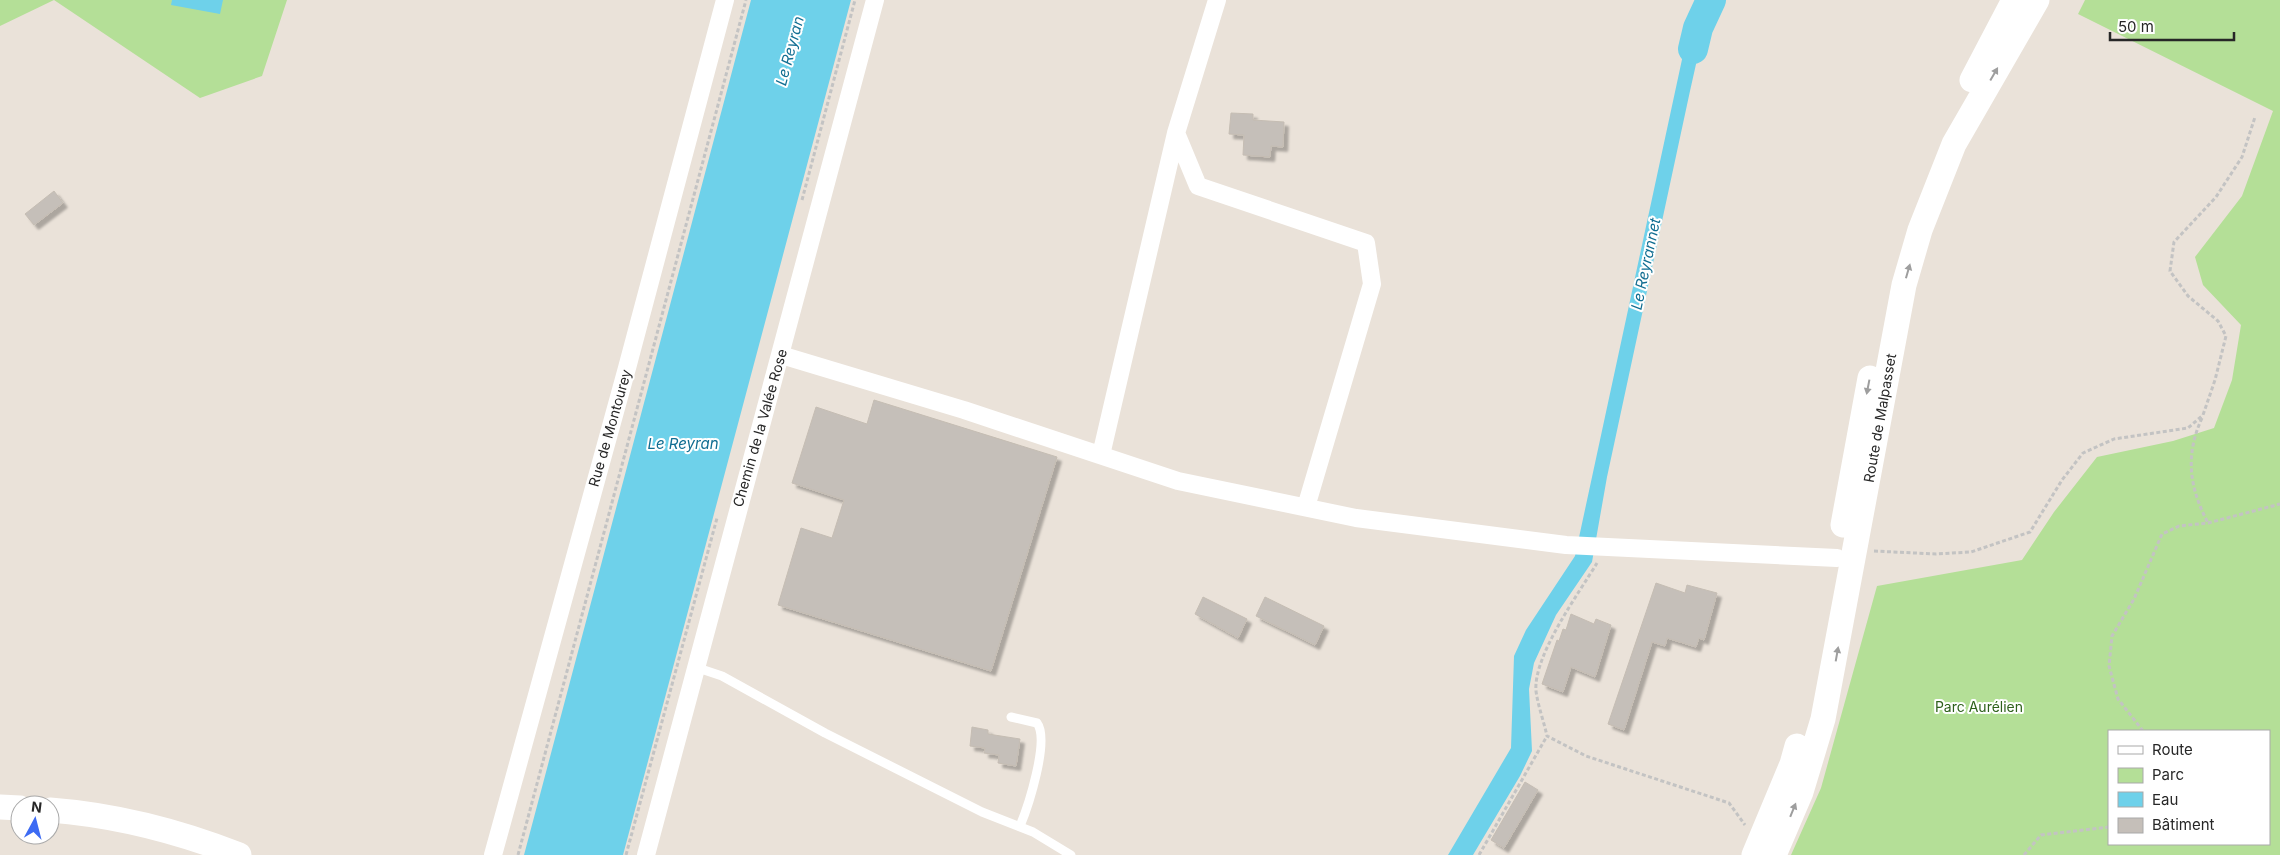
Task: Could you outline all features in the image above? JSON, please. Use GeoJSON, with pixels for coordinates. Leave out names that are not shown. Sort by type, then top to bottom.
{"type":"FeatureCollection","features":[{"type":"Feature","properties":{"kind":"main road","name":"Route de Malpasset"},"geometry":{"type":"LineString","coordinates":[[1764,848],[1801,792],[1823,719],[1891,272],[1903,227],[1929,162],[2014,0]]}},
{"type":"Feature","properties":{"kind":"main road","name":"Route de Malpasset"},"geometry":{"type":"LineString","coordinates":[[1764,848],[1792,764],[1849,556],[1904,286],[1920,230],[1954,144],[2037,0]]}},
{"type":"Feature","properties":{"kind":"main road"},"geometry":{"type":"LineString","coordinates":[[60,811],[82,812],[149,825],[195,838],[239,855]]}},
{"type":"Feature","properties":{"kind":"street","name":"Rue de Montourey"},"geometry":{"type":"LineString","coordinates":[[493,855],[630,359],[726,0]]}},
{"type":"Feature","properties":{"kind":"street","name":"Chemin de la Valée Rose"},"geometry":{"type":"LineString","coordinates":[[646,855],[875,0]]}},
{"type":"Feature","properties":{"kind":"street"},"geometry":{"type":"LineString","coordinates":[[1101,456],[1176,133],[1217,0]]}},
{"type":"Feature","properties":{"kind":"street"},"geometry":{"type":"LineString","coordinates":[[1176,133],[1198,186],[1366,243],[1372,284],[1306,507]]}},
{"type":"Feature","properties":{"kind":"street"},"geometry":{"type":"LineString","coordinates":[[781,355],[964,410],[1178,481],[1356,518],[1556,543],[1607,547],[1849,556]]}},
{"type":"Feature","properties":{"kind":"lane"},"geometry":{"type":"LineString","coordinates":[[695,667],[722,676],[824,733],[982,812],[1020,826],[1071,855]]}},
{"type":"Feature","properties":{"kind":"lane"},"geometry":{"type":"LineString","coordinates":[[1011,717],[1037,723],[1041,734],[1034,780],[1020,826]]}},
{"type":"Feature","properties":{"kind":"path"},"geometry":{"type":"LineString","coordinates":[[518,855],[746,0]]}},
{"type":"Feature","properties":{"kind":"path"},"geometry":{"type":"LineString","coordinates":[[802,200],[855,0]]}},
{"type":"Feature","properties":{"kind":"path"},"geometry":{"type":"LineString","coordinates":[[2208,523],[2193,483],[2190,458],[2193,437],[2215,380],[2226,336],[2218,321],[2188,296],[2170,271],[2174,242],[2216,197],[2242,157],[2256,118]]}},
{"type":"Feature","properties":{"kind":"path"},"geometry":{"type":"LineString","coordinates":[[1849,556],[1971,552],[2030,532],[2062,480],[2083,453],[2114,439],[2188,428],[2203,415]]}},
{"type":"Feature","properties":{"kind":"path"},"geometry":{"type":"LineString","coordinates":[[2141,730],[2118,699],[2110,666],[2112,636],[2134,599],[2162,534],[2179,526],[2208,523],[2280,504]]}},
{"type":"Feature","properties":{"kind":"path"},"geometry":{"type":"LineString","coordinates":[[626,855],[718,516]]}},
{"type":"Feature","properties":{"kind":"path"},"geometry":{"type":"LineString","coordinates":[[1478,855],[1547,736],[1536,691],[1537,679],[1553,634],[1607,547]]}},
{"type":"Feature","properties":{"kind":"path"},"geometry":{"type":"LineString","coordinates":[[1547,736],[1586,756],[1728,803],[1764,848]]}},
{"type":"Feature","properties":{"kind":"path"},"geometry":{"type":"LineString","coordinates":[[2024,855],[2041,835],[2108,827]]}},
{"type":"Feature","properties":{"kind":"green space"},"geometry":{"type":"Polygon","coordinates":[[[0,0],[54,0],[0,26],[0,0]]]}},
{"type":"Feature","properties":{"kind":"green space"},"geometry":{"type":"Polygon","coordinates":[[[54,0],[287,0],[262,76],[200,98],[54,0]]]}},
{"type":"Feature","properties":{"kind":"green space","name":"Parc Aurélien"},"geometry":{"type":"Polygon","coordinates":[[[2085,0],[2280,0],[2280,855],[1791,855],[1821,788],[1877,586],[2022,560],[2054,512],[2097,457],[2173,441],[2214,428],[2232,380],[2241,325],[2203,285],[2195,257],[2242,196],[2273,111],[2078,14],[2085,0]]]}},
{"type":"Feature","properties":{"kind":"water"},"geometry":{"type":"Polygon","coordinates":[[[172,0],[223,0],[220,14],[171,5],[172,0]]]}},
{"type":"Feature","properties":{"kind":"water","name":"Le Reyran"},"geometry":{"type":"Polygon","coordinates":[[[751,0],[851,0],[623,855],[524,855],[751,0]]]}},
{"type":"Feature","properties":{"kind":"water","name":"Le Reyrannet"},"geometry":{"type":"Polygon","coordinates":[[[1703,8],[1713,12],[1705,24],[1690,91],[1607,477],[1592,562],[1556,615],[1534,663],[1529,689],[1532,751],[1520,776],[1473,855],[1448,855],[1511,748],[1514,656],[1526,630],[1575,556],[1689,27],[1703,8]]]}},
{"type":"Feature","properties":{"kind":"building"},"geometry":{"type":"Polygon","coordinates":[[[1231,113],[1253,114],[1253,120],[1284,122],[1283,147],[1271,146],[1270,157],[1243,155],[1244,135],[1229,134],[1231,113]]]}},
{"type":"Feature","properties":{"kind":"building"},"geometry":{"type":"Polygon","coordinates":[[[54,191],[63,203],[34,225],[25,214],[54,191]]]}},
{"type":"Feature","properties":{"kind":"building"},"geometry":{"type":"Polygon","coordinates":[[[874,400],[1057,457],[991,671],[778,605],[801,528],[832,538],[844,500],[792,483],[816,407],[867,424],[874,400]]]}},
{"type":"Feature","properties":{"kind":"building"},"geometry":{"type":"Polygon","coordinates":[[[1656,583],[1685,593],[1687,585],[1717,593],[1704,640],[1699,638],[1696,647],[1667,638],[1665,646],[1652,642],[1624,730],[1608,724],[1656,583]]]}},
{"type":"Feature","properties":{"kind":"building"},"geometry":{"type":"Polygon","coordinates":[[[1203,597],[1247,619],[1238,638],[1195,614],[1203,597]]]}},
{"type":"Feature","properties":{"kind":"building"},"geometry":{"type":"Polygon","coordinates":[[[1265,597],[1324,626],[1315,645],[1256,616],[1265,597]]]}},
{"type":"Feature","properties":{"kind":"building"},"geometry":{"type":"Polygon","coordinates":[[[1571,614],[1594,624],[1596,619],[1611,625],[1595,677],[1571,667],[1563,692],[1542,684],[1557,640],[1559,641],[1563,629],[1566,630],[1571,614]]]}},
{"type":"Feature","properties":{"kind":"building"},"geometry":{"type":"Polygon","coordinates":[[[972,727],[988,730],[988,734],[1020,739],[1016,766],[998,763],[999,755],[984,753],[985,748],[970,746],[972,727]]]}},
{"type":"Feature","properties":{"kind":"building"},"geometry":{"type":"Polygon","coordinates":[[[1525,782],[1538,790],[1504,848],[1491,840],[1525,782]]]}},
{"type":"Feature","properties":{"kind":"waterway","name":"Le Reyrannet"},"geometry":{"type":"LineString","coordinates":[[1693,49],[1698,28],[1711,0]]}}]}
